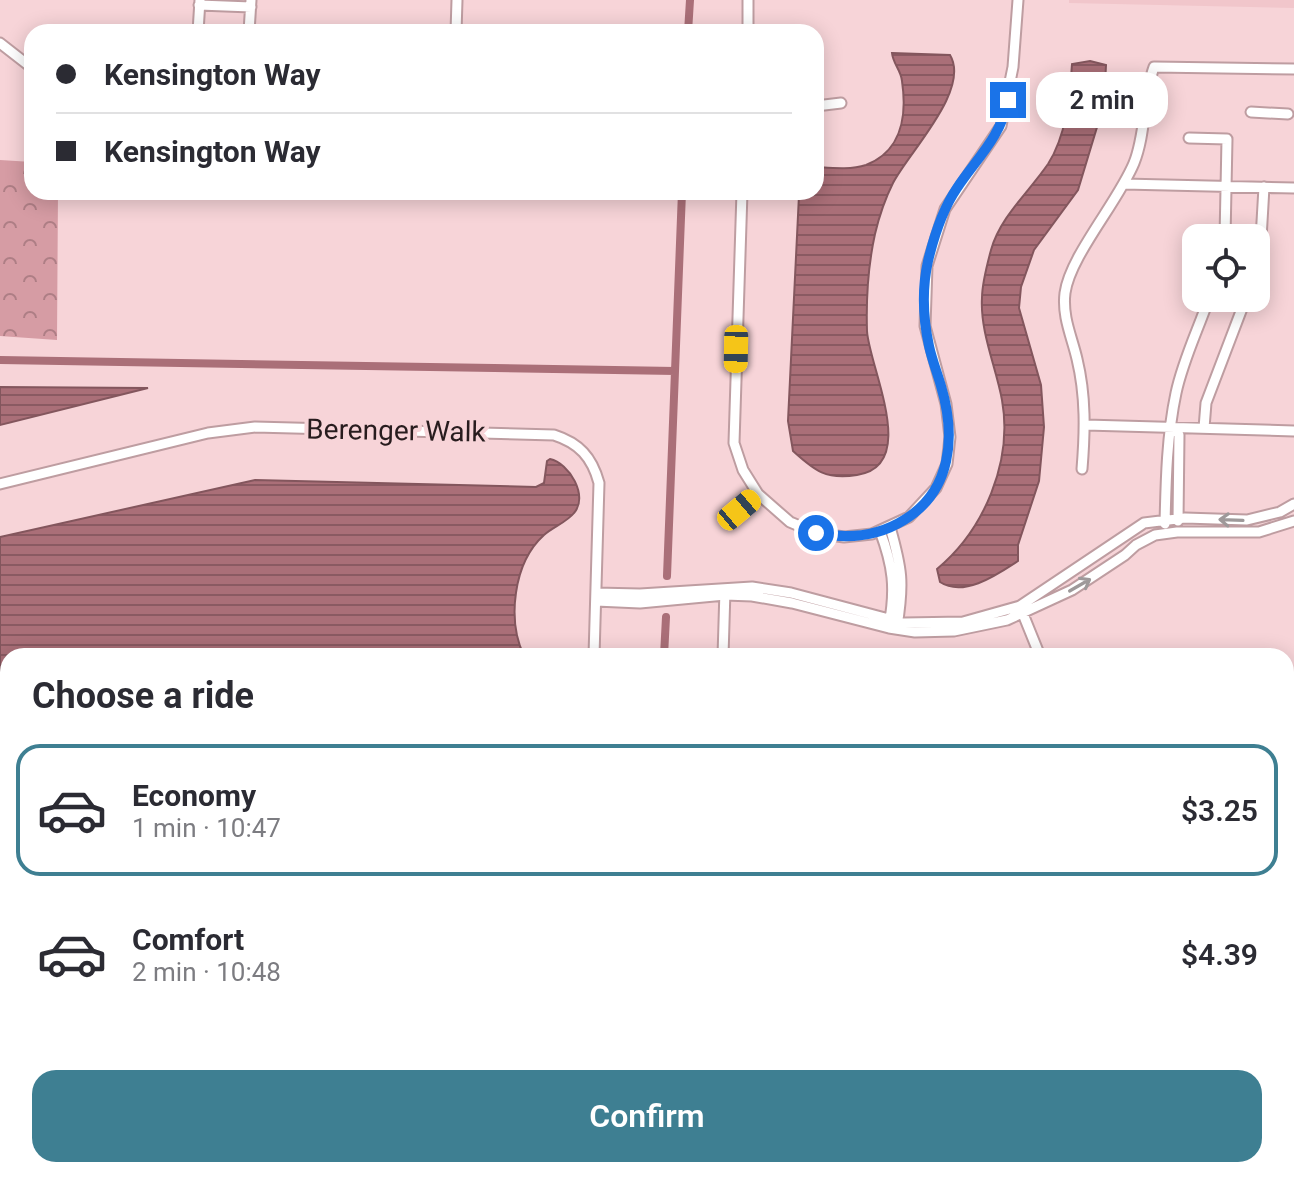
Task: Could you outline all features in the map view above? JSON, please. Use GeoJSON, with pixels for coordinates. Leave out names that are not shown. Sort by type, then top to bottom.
{"type":"FeatureCollection","features":[{"type":"Feature","properties":{"kind":"street"},"geometry":{"type":"LineString","coordinates":[[456,24],[457,0]]}},
{"type":"Feature","properties":{"kind":"street"},"geometry":{"type":"LineString","coordinates":[[748,0],[748,24]]}},
{"type":"Feature","properties":{"kind":"street"},"geometry":{"type":"LineString","coordinates":[[742,200],[734,443],[743,470],[758,494],[790,522],[816,533],[844,537],[885,529],[909,517],[929,499],[947,464],[950,424],[925,326],[927,266],[945,209],[966,175],[995,138],[1005,114],[1013,67],[1018,0]]}},
{"type":"Feature","properties":{"kind":"street"},"geometry":{"type":"LineString","coordinates":[[198,24],[199,3],[251,4],[250,24]]}},
{"type":"Feature","properties":{"kind":"street"},"geometry":{"type":"LineString","coordinates":[[0,43],[24,62]]}},
{"type":"Feature","properties":{"kind":"street"},"geometry":{"type":"LineString","coordinates":[[1082,469],[1086,425],[1077,359],[1065,313],[1065,293],[1071,272],[1135,160],[1154,67],[1294,69]]}},
{"type":"Feature","properties":{"kind":"street"},"geometry":{"type":"LineString","coordinates":[[824,105],[841,103]]}},
{"type":"Feature","properties":{"kind":"street"},"geometry":{"type":"LineString","coordinates":[[1251,112],[1288,114]]}},
{"type":"Feature","properties":{"kind":"street"},"geometry":{"type":"LineString","coordinates":[[1189,138],[1227,139],[1225,224]]}},
{"type":"Feature","properties":{"kind":"street"},"geometry":{"type":"LineString","coordinates":[[1124,184],[1294,188]]}},
{"type":"Feature","properties":{"kind":"street"},"geometry":{"type":"LineString","coordinates":[[1262,224],[1264,187]]}},
{"type":"Feature","properties":{"kind":"street"},"geometry":{"type":"LineString","coordinates":[[1165,532],[1169,436],[1176,395],[1184,363],[1204,312]]}},
{"type":"Feature","properties":{"kind":"street"},"geometry":{"type":"LineString","coordinates":[[1204,428],[1206,403],[1241,312]]}},
{"type":"Feature","properties":{"kind":"street"},"geometry":{"type":"LineString","coordinates":[[1086,425],[1294,431]]}},
{"type":"Feature","properties":{"kind":"street"},"geometry":{"type":"LineString","coordinates":[[1172,426],[1179,435],[1177,532]]}},
{"type":"Feature","properties":{"kind":"street","name":"Berenger Walk"},"geometry":{"type":"LineString","coordinates":[[0,484],[208,433],[255,427],[554,435],[575,443],[592,462],[597,473],[600,494],[594,648]]}},
{"type":"Feature","properties":{"kind":"street"},"geometry":{"type":"LineString","coordinates":[[739,510],[758,494]]}},
{"type":"Feature","properties":{"kind":"street"},"geometry":{"type":"LineString","coordinates":[[1021,609],[1144,523],[1178,518],[1247,520],[1280,512],[1294,504]]}},
{"type":"Feature","properties":{"kind":"street"},"geometry":{"type":"LineString","coordinates":[[596,597],[752,587],[782,592],[893,624],[963,622],[1021,609],[1072,590],[1136,545],[1165,532],[1259,532],[1294,521]]}},
{"type":"Feature","properties":{"kind":"street"},"geometry":{"type":"LineString","coordinates":[[885,529],[895,582],[893,624]]}},
{"type":"Feature","properties":{"kind":"street"},"geometry":{"type":"LineString","coordinates":[[723,648],[725,591]]}},
{"type":"Feature","properties":{"kind":"street"},"geometry":{"type":"LineString","coordinates":[[1021,609],[1037,648]]}},
{"type":"Feature","properties":{"kind":"shaded area"},"geometry":{"type":"Polygon","coordinates":[[[1069,0],[1294,0],[1294,8],[1069,3],[1069,0]]]}},
{"type":"Feature","properties":{"kind":"shaded area"},"geometry":{"type":"Polygon","coordinates":[[[892,53],[950,55],[954,69],[952,86],[935,121],[890,189],[873,246],[868,282],[867,331],[886,413],[888,435],[885,454],[876,468],[857,475],[829,475],[815,469],[793,451],[788,421],[799,200],[824,200],[824,167],[866,165],[888,151],[895,141],[904,106],[901,77],[892,53]]]}},
{"type":"Feature","properties":{"kind":"shaded area"},"geometry":{"type":"Polygon","coordinates":[[[1090,61],[1106,65],[1104,104],[1078,190],[1034,250],[1021,287],[1019,308],[1041,385],[1044,427],[1039,481],[1018,545],[1018,561],[970,586],[949,586],[940,582],[937,569],[969,535],[981,515],[999,470],[1003,447],[1002,400],[982,311],[983,286],[991,250],[1008,216],[1054,153],[1066,116],[1072,64],[1090,61]]]}},
{"type":"Feature","properties":{"kind":"shaded area"},"geometry":{"type":"Polygon","coordinates":[[[0,387],[148,388],[0,425],[0,387]]]}},
{"type":"Feature","properties":{"kind":"shaded area"},"geometry":{"type":"Polygon","coordinates":[[[547,461],[557,462],[570,473],[578,489],[578,506],[571,516],[544,535],[525,561],[516,592],[515,609],[521,648],[0,648],[0,537],[255,480],[536,487],[544,483],[547,461]]]}},
{"type":"Feature","properties":{"kind":"green space"},"geometry":{"type":"Polygon","coordinates":[[[0,160],[24,162],[24,200],[58,200],[57,340],[0,336],[0,160]]]}},
{"type":"Feature","properties":{"kind":"waterway"},"geometry":{"type":"LineString","coordinates":[[688,24],[690,0]]}},
{"type":"Feature","properties":{"kind":"waterway"},"geometry":{"type":"LineString","coordinates":[[667,576],[682,200]]}},
{"type":"Feature","properties":{"kind":"waterway"},"geometry":{"type":"LineString","coordinates":[[0,360],[675,371]]}},
{"type":"Feature","properties":{"kind":"waterway"},"geometry":{"type":"LineString","coordinates":[[664,648],[666,617]]}},
{"type":"Feature","properties":{"kind":"route"},"geometry":{"type":"LineString","coordinates":[[816,533],[858,536],[898,524],[920,509],[942,476],[947,464],[950,424],[925,326],[927,266],[945,209],[966,175],[995,138],[1008,100]]}}]}
